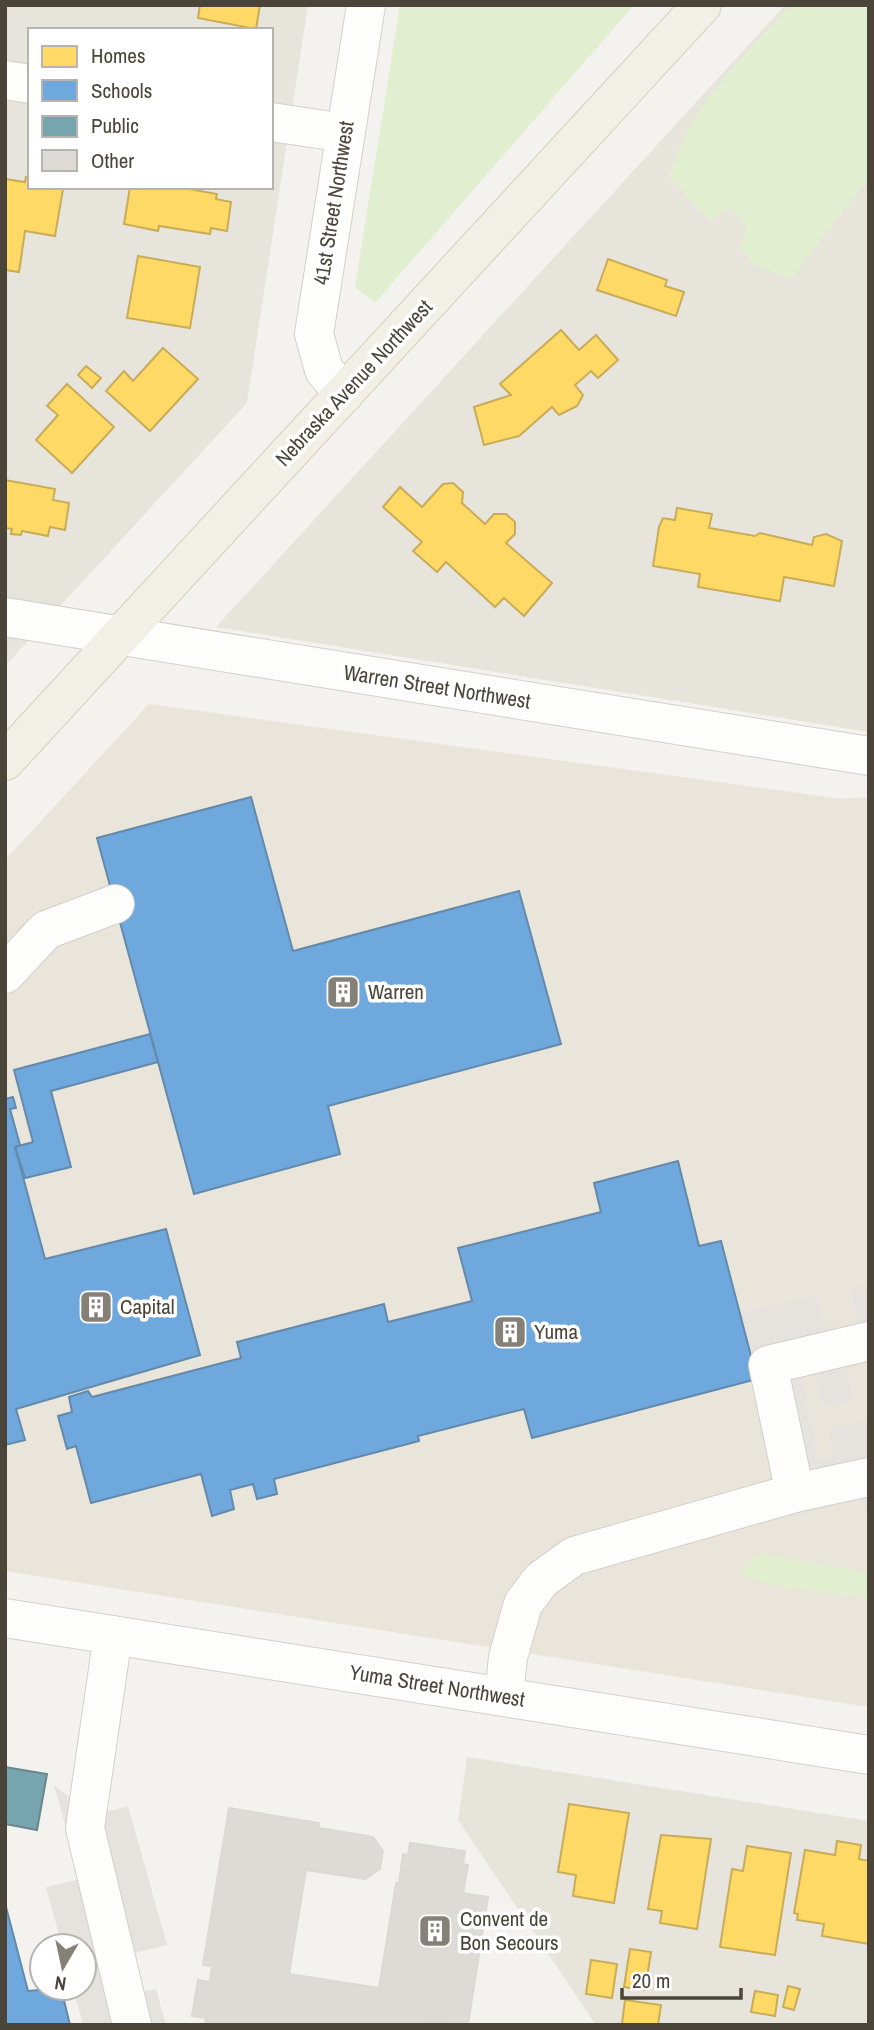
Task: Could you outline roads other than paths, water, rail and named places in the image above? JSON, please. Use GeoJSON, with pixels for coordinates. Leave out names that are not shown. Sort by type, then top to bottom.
{"type":"FeatureCollection","features":[{"type":"Feature","properties":{"kind":"main road","name":"Nebraska Avenue Northwest"},"geometry":{"type":"LineString","coordinates":[[5,761],[702,5]]}},
{"type":"Feature","properties":{"kind":"street","name":"41st Street Northwest"},"geometry":{"type":"LineString","coordinates":[[344,394],[324,370],[314,334],[366,5]]}},
{"type":"Feature","properties":{"kind":"street"},"geometry":{"type":"LineString","coordinates":[[5,80],[28,84]]}},
{"type":"Feature","properties":{"kind":"street"},"geometry":{"type":"LineString","coordinates":[[273,121],[345,133]]}},
{"type":"Feature","properties":{"kind":"street","name":"Warren Street Northwest"},"geometry":{"type":"LineString","coordinates":[[5,617],[869,755]]}},
{"type":"Feature","properties":{"kind":"street"},"geometry":{"type":"LineString","coordinates":[[5,974],[46,930],[114,904]]}},
{"type":"Feature","properties":{"kind":"street"},"geometry":{"type":"LineString","coordinates":[[795,1493],[768,1365],[869,1342]]}},
{"type":"Feature","properties":{"kind":"street"},"geometry":{"type":"LineString","coordinates":[[504,1696],[510,1647],[523,1604],[541,1580],[574,1556],[795,1493],[869,1477]]}},
{"type":"Feature","properties":{"kind":"street","name":"Yuma Street Northwest"},"geometry":{"type":"LineString","coordinates":[[5,1618],[869,1755]]}},
{"type":"Feature","properties":{"kind":"street"},"geometry":{"type":"LineString","coordinates":[[113,1635],[85,1828],[132,2025]]}},
{"type":"Feature","properties":{"kind":"place","name":"Warren"},"geometry":{"type":"Point","coordinates":[343,992]}},
{"type":"Feature","properties":{"kind":"place","name":"Capital"},"geometry":{"type":"Point","coordinates":[96,1307]}},
{"type":"Feature","properties":{"kind":"place","name":"Yuma"},"geometry":{"type":"Point","coordinates":[510,1332]}},
{"type":"Feature","properties":{"kind":"place","name":"Convent de Bon Secours"},"geometry":{"type":"Point","coordinates":[435,1931]}}]}
